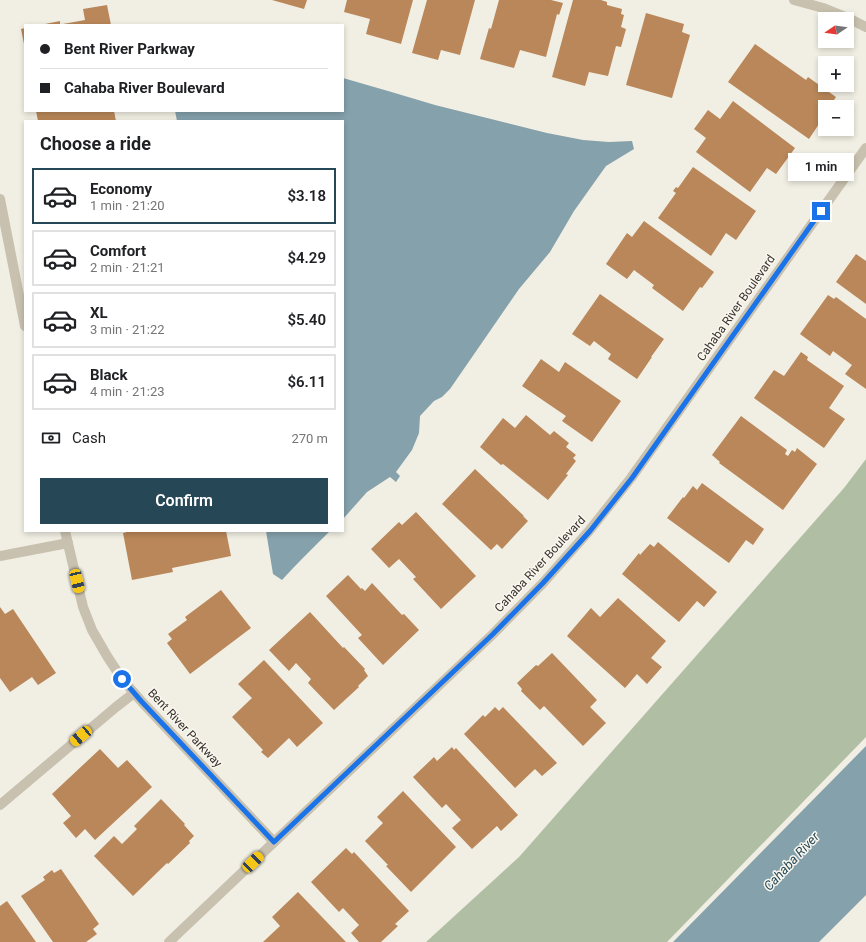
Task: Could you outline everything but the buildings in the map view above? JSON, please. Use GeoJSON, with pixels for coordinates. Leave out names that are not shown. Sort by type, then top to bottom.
{"type":"FeatureCollection","features":[{"type":"Feature","properties":{"kind":"street"},"geometry":{"type":"LineString","coordinates":[[794,0],[823,8],[866,27]]}},
{"type":"Feature","properties":{"kind":"street","name":"Cahaba River Boulevard"},"geometry":{"type":"LineString","coordinates":[[169,942],[493,634],[543,583],[590,531],[632,478],[866,148]]}},
{"type":"Feature","properties":{"kind":"street"},"geometry":{"type":"LineString","coordinates":[[0,199],[24,321]]}},
{"type":"Feature","properties":{"kind":"street","name":"Bent River Parkway"},"geometry":{"type":"LineString","coordinates":[[66,532],[83,607],[92,630],[122,679],[274,842]]}},
{"type":"Feature","properties":{"kind":"street"},"geometry":{"type":"LineString","coordinates":[[0,556],[68,543]]}},
{"type":"Feature","properties":{"kind":"street"},"geometry":{"type":"LineString","coordinates":[[0,805],[134,693]]}},
{"type":"Feature","properties":{"kind":"green space"},"geometry":{"type":"Polygon","coordinates":[[[866,459],[866,737],[667,942],[426,942],[519,857],[844,488],[866,459]]]}},
{"type":"Feature","properties":{"kind":"water"},"geometry":{"type":"Polygon","coordinates":[[[344,78],[435,105],[547,133],[583,140],[609,142],[632,141],[634,149],[606,166],[574,211],[550,252],[519,289],[450,389],[442,397],[434,401],[420,416],[419,433],[412,450],[396,472],[400,476],[396,482],[390,477],[367,492],[344,518],[344,120],[177,120],[175,112],[344,112],[344,78]]]}},
{"type":"Feature","properties":{"kind":"water"},"geometry":{"type":"Polygon","coordinates":[[[266,532],[329,532],[282,580],[273,574],[266,532]]]}},
{"type":"Feature","properties":{"kind":"water","name":"Cahaba River"},"geometry":{"type":"Polygon","coordinates":[[[866,746],[866,895],[819,942],[673,942],[866,746]]]}},
{"type":"Feature","properties":{"kind":"route"},"geometry":{"type":"LineString","coordinates":[[122,679],[274,842],[493,634],[543,583],[590,531],[632,478],[821,211]]}}]}
